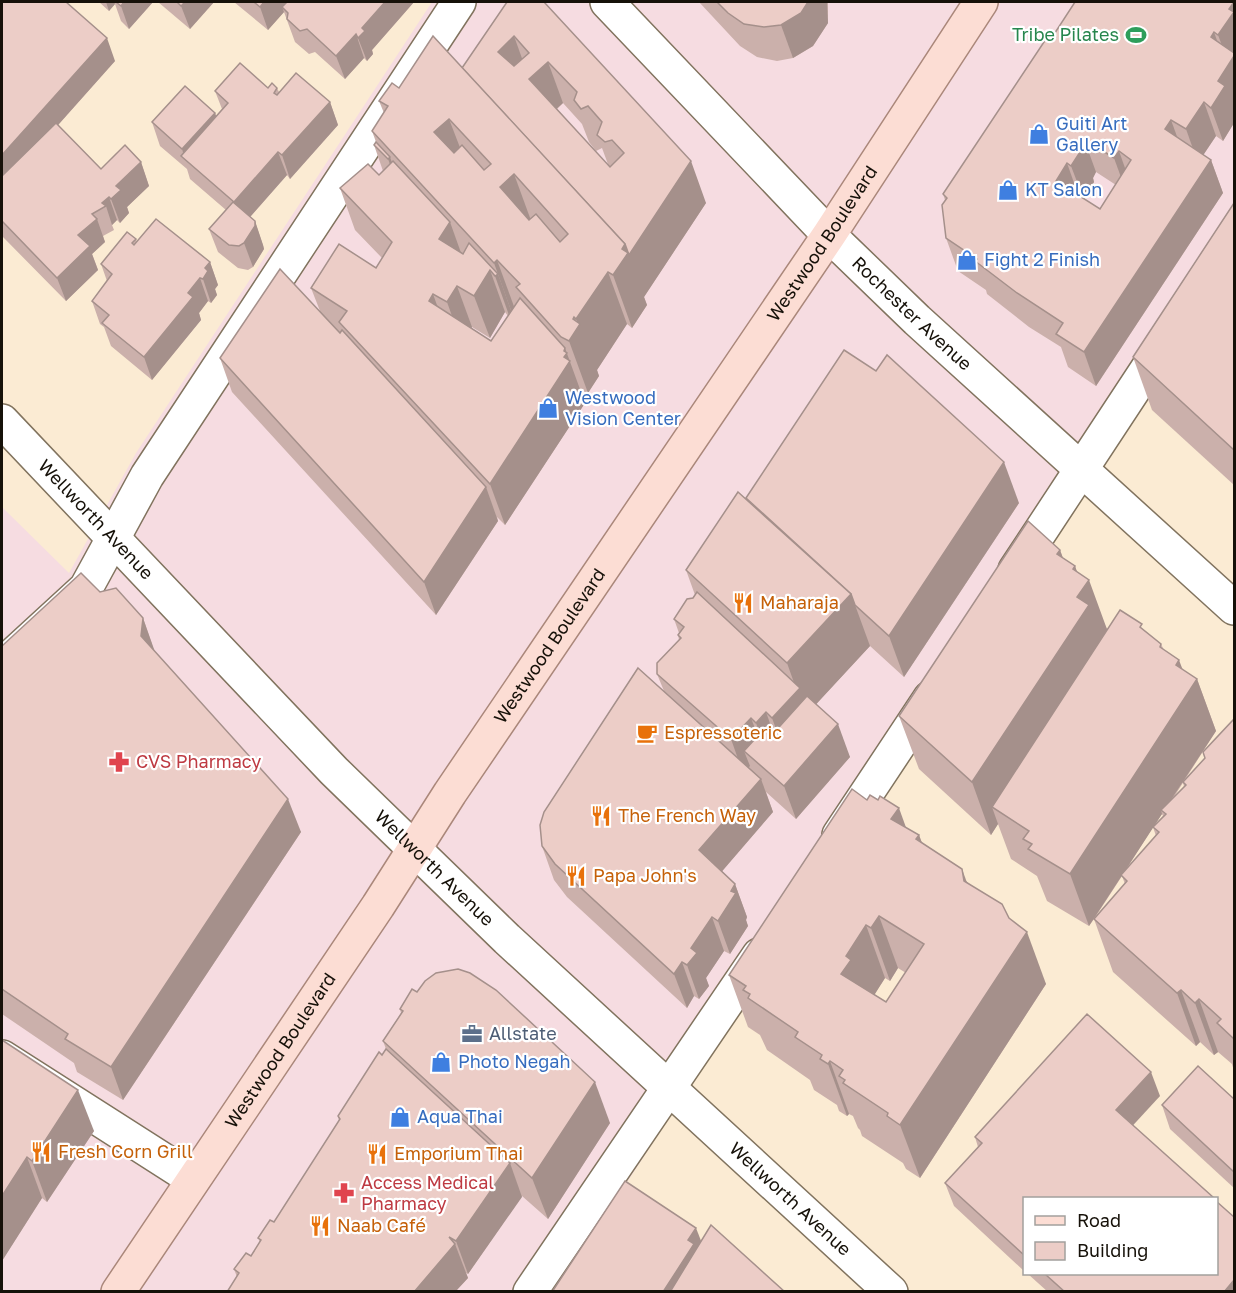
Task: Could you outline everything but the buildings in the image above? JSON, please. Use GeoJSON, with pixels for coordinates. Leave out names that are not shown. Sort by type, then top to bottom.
{"type":"FeatureCollection","features":[{"type":"Feature","properties":{"kind":"main road","name":"Westwood Boulevard"},"geometry":{"type":"LineString","coordinates":[[118,1292],[787,291],[829,235],[981,2]]}},
{"type":"Feature","properties":{"kind":"street"},"geometry":{"type":"LineString","coordinates":[[2,664],[86,588],[147,476],[459,2]]}},
{"type":"Feature","properties":{"kind":"street","name":"Rochester Avenue"},"geometry":{"type":"LineString","coordinates":[[607,2],[829,235],[916,320],[1234,608]]}},
{"type":"Feature","properties":{"kind":"street"},"geometry":{"type":"LineString","coordinates":[[998,595],[1178,321]]}},
{"type":"Feature","properties":{"kind":"street","name":"Wellworth Avenue"},"geometry":{"type":"LineString","coordinates":[[2,421],[334,771],[507,939],[891,1292]]}},
{"type":"Feature","properties":{"kind":"street"},"geometry":{"type":"LineString","coordinates":[[822,860],[946,674]]}},
{"type":"Feature","properties":{"kind":"street"},"geometry":{"type":"LineString","coordinates":[[530,1292],[777,929]]}},
{"type":"Feature","properties":{"kind":"street"},"geometry":{"type":"LineString","coordinates":[[2,1057],[193,1179]]}},
{"type":"Feature","properties":{"kind":"shaded area"},"geometry":{"type":"Polygon","coordinates":[[[432,2],[1234,2],[1234,253],[556,1291],[2,1291],[2,507],[69,573],[136,453],[432,2]]]}},
{"type":"Feature","properties":{"kind":"place","name":"Tribe Pilates"},"geometry":{"type":"Point","coordinates":[1136,35]}},
{"type":"Feature","properties":{"kind":"place","name":"Guiti Art Gallery"},"geometry":{"type":"Point","coordinates":[1039,134]}},
{"type":"Feature","properties":{"kind":"place","name":"KT Salon"},"geometry":{"type":"Point","coordinates":[1008,190]}},
{"type":"Feature","properties":{"kind":"place","name":"Fight 2 Finish"},"geometry":{"type":"Point","coordinates":[967,260]}},
{"type":"Feature","properties":{"kind":"place","name":"Westwood Vision Center"},"geometry":{"type":"Point","coordinates":[548,408]}},
{"type":"Feature","properties":{"kind":"place","name":"Maharaja"},"geometry":{"type":"Point","coordinates":[743,603]}},
{"type":"Feature","properties":{"kind":"place","name":"Espressoteric"},"geometry":{"type":"Point","coordinates":[647,733]}},
{"type":"Feature","properties":{"kind":"place","name":"CVS Pharmacy"},"geometry":{"type":"Point","coordinates":[119,762]}},
{"type":"Feature","properties":{"kind":"place","name":"The French Way"},"geometry":{"type":"Point","coordinates":[601,816]}},
{"type":"Feature","properties":{"kind":"place","name":"Papa John's"},"geometry":{"type":"Point","coordinates":[576,876]}},
{"type":"Feature","properties":{"kind":"place","name":"Allstate"},"geometry":{"type":"Point","coordinates":[472,1034]}},
{"type":"Feature","properties":{"kind":"place","name":"Photo Negah"},"geometry":{"type":"Point","coordinates":[441,1062]}},
{"type":"Feature","properties":{"kind":"place","name":"Aqua Thai"},"geometry":{"type":"Point","coordinates":[400,1117]}},
{"type":"Feature","properties":{"kind":"place","name":"Fresh Corn Grill"},"geometry":{"type":"Point","coordinates":[41,1152]}},
{"type":"Feature","properties":{"kind":"place","name":"Emporium Thai"},"geometry":{"type":"Point","coordinates":[377,1154]}},
{"type":"Feature","properties":{"kind":"place","name":"Access Medical Pharmacy"},"geometry":{"type":"Point","coordinates":[344,1193]}},
{"type":"Feature","properties":{"kind":"place","name":"Naab Café"},"geometry":{"type":"Point","coordinates":[320,1226]}}]}
